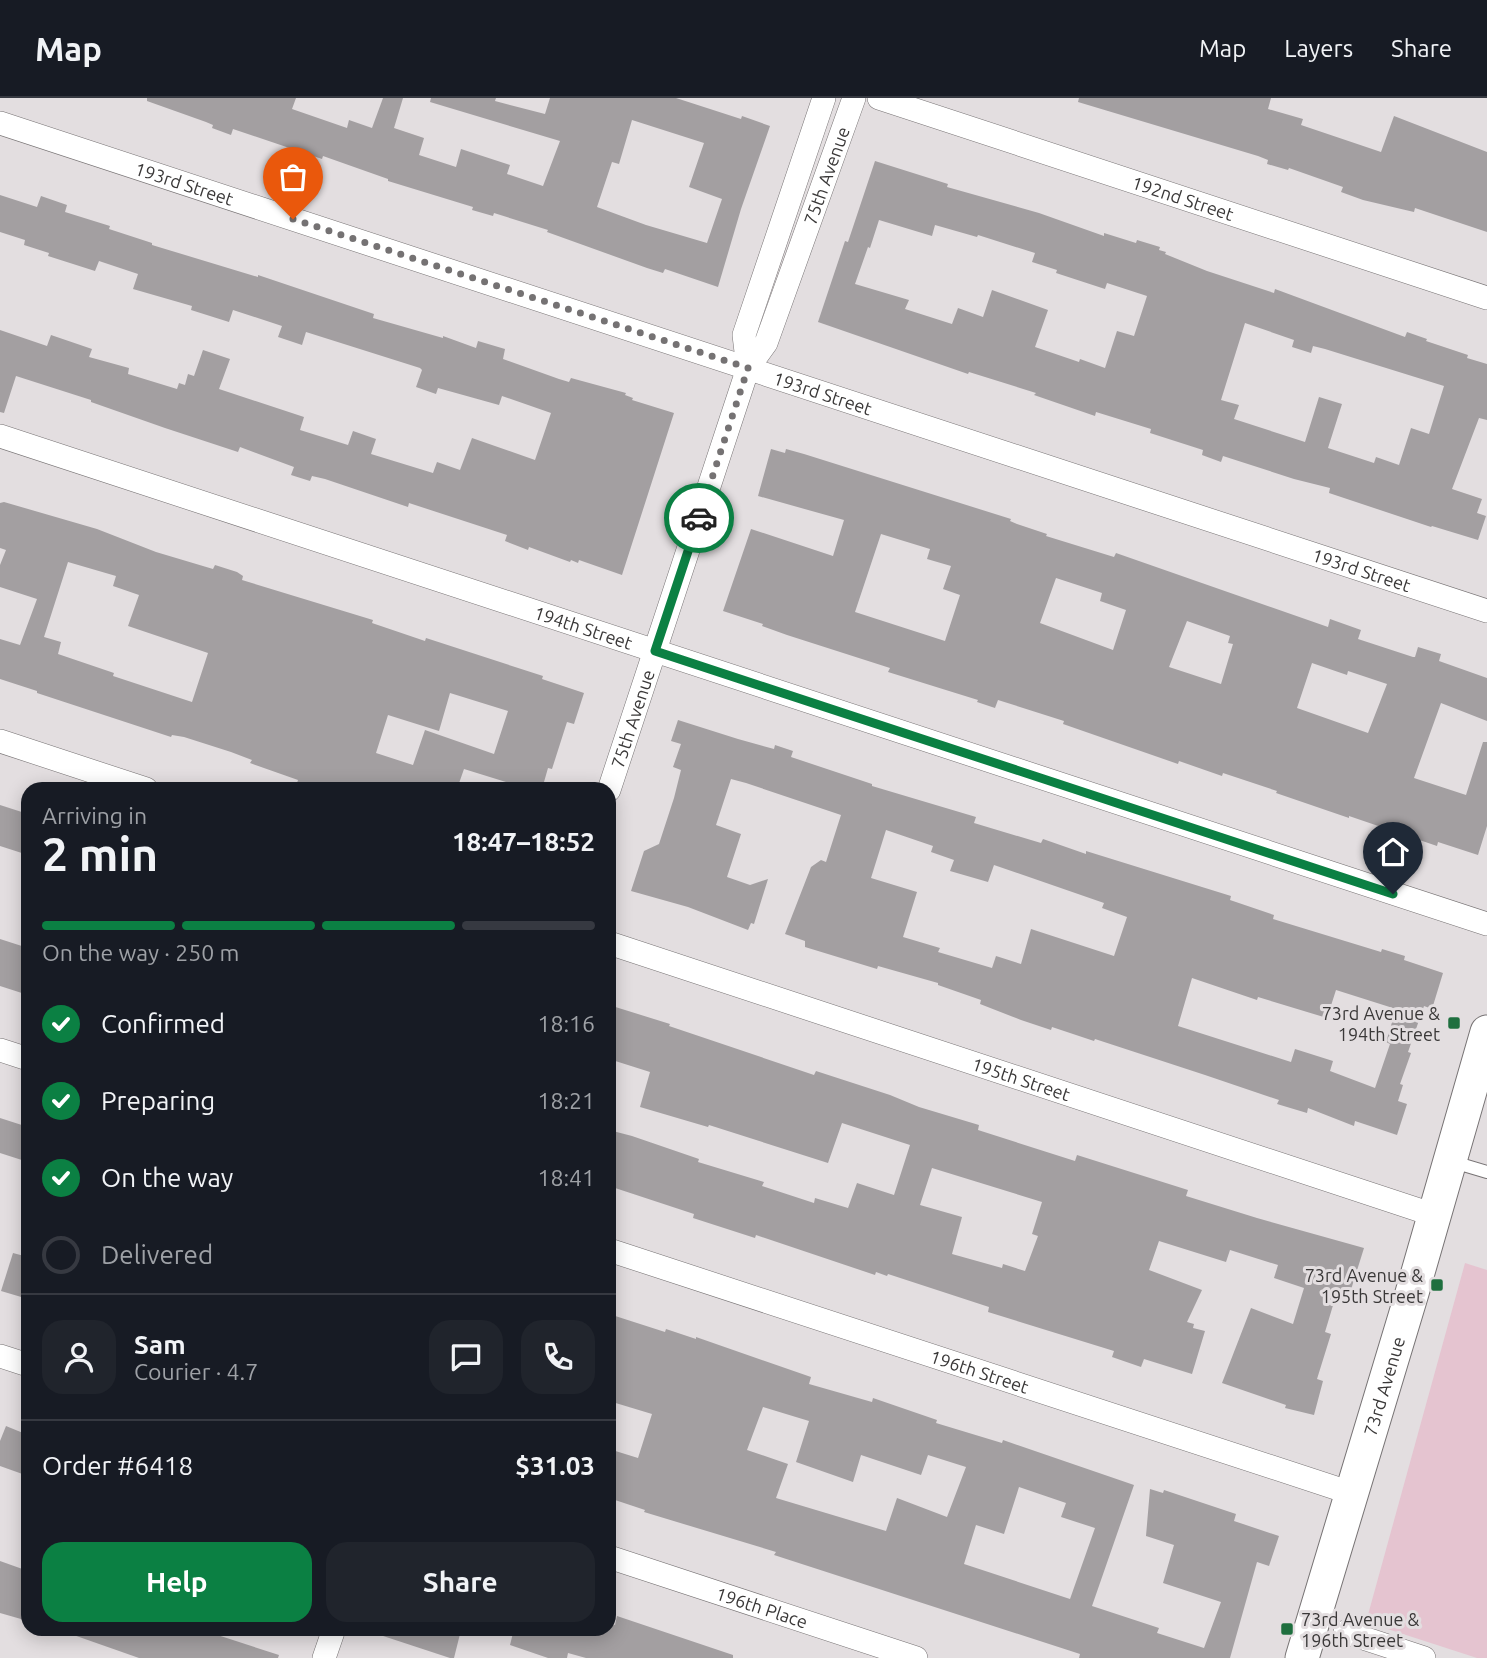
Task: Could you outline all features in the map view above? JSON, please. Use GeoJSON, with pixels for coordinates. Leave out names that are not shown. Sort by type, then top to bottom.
{"type":"FeatureCollection","features":[{"type":"Feature","properties":{"kind":"street","name":"75th Avenue"},"geometry":{"type":"LineString","coordinates":[[748,368],[744,335],[824,98]]}},
{"type":"Feature","properties":{"kind":"street","name":"75th Avenue"},"geometry":{"type":"LineString","coordinates":[[612,782],[748,368],[766,343],[854,98]]}},
{"type":"Feature","properties":{"kind":"street","name":"192nd Street"},"geometry":{"type":"LineString","coordinates":[[879,98],[1487,298]]}},
{"type":"Feature","properties":{"kind":"street","name":"193rd Street"},"geometry":{"type":"LineString","coordinates":[[0,123],[1487,611]]}},
{"type":"Feature","properties":{"kind":"street","name":"194th Street"},"geometry":{"type":"LineString","coordinates":[[0,436],[1487,924]]}},
{"type":"Feature","properties":{"kind":"street"},"geometry":{"type":"LineString","coordinates":[[0,741],[125,782]]}},
{"type":"Feature","properties":{"kind":"street","name":"195th Street"},"geometry":{"type":"LineString","coordinates":[[616,945],[1434,1215]]}},
{"type":"Feature","properties":{"kind":"street","name":"73rd Avenue"},"geometry":{"type":"LineString","coordinates":[[1302,1658],[1487,1032]]}},
{"type":"Feature","properties":{"kind":"street"},"geometry":{"type":"LineString","coordinates":[[0,1050],[21,1057]]}},
{"type":"Feature","properties":{"kind":"street","name":"196th Street"},"geometry":{"type":"LineString","coordinates":[[616,1252],[1351,1493]]}},
{"type":"Feature","properties":{"kind":"street"},"geometry":{"type":"LineString","coordinates":[[0,1356],[21,1363]]}},
{"type":"Feature","properties":{"kind":"street","name":"196th Place"},"geometry":{"type":"LineString","coordinates":[[616,1559],[916,1658]]}},
{"type":"Feature","properties":{"kind":"street"},"geometry":{"type":"LineString","coordinates":[[1345,1632],[1424,1658]]}},
{"type":"Feature","properties":{"kind":"street"},"geometry":{"type":"LineString","coordinates":[[324,1658],[332,1636]]}},
{"type":"Feature","properties":{"kind":"lane"},"geometry":{"type":"LineString","coordinates":[[1450,1161],[1487,1172]]}},
{"type":"Feature","properties":{"kind":"shaded area"},"geometry":{"type":"Polygon","coordinates":[[[1465,1263],[1487,1270],[1487,1658],[1477,1658],[1366,1622],[1465,1263]]]}},
{"type":"Feature","properties":{"kind":"building"},"geometry":{"type":"Polygon","coordinates":[[[147,98],[296,98],[292,109],[347,128],[349,120],[372,128],[383,98],[403,98],[394,128],[424,138],[419,155],[456,167],[461,149],[510,165],[507,174],[543,186],[560,141],[430,102],[431,98],[496,98],[495,101],[545,114],[550,98],[676,98],[770,126],[718,287],[665,269],[663,273],[647,268],[547,232],[548,230],[494,213],[493,216],[472,210],[473,207],[388,181],[323,156],[322,159],[233,129],[231,135],[212,128],[213,125],[206,122],[147,101],[147,98]],[[632,120],[619,164],[612,162],[597,207],[707,243],[722,199],[689,187],[704,143],[632,120]]]}},
{"type":"Feature","properties":{"kind":"building"},"geometry":{"type":"Polygon","coordinates":[[[1079,98],[1271,98],[1268,109],[1303,119],[1301,125],[1381,152],[1394,116],[1487,152],[1487,232],[1415,208],[1414,212],[1363,200],[1341,192],[1343,187],[1289,168],[1288,170],[1267,164],[1268,160],[1258,156],[1078,102],[1079,98]]]}},
{"type":"Feature","properties":{"kind":"building"},"geometry":{"type":"Polygon","coordinates":[[[875,161],[948,184],[947,187],[1039,213],[1104,236],[1104,233],[1160,247],[1159,250],[1166,252],[1165,254],[1207,271],[1274,293],[1275,289],[1405,337],[1407,332],[1468,355],[1467,358],[1487,364],[1487,420],[1479,418],[1452,489],[1482,499],[1477,513],[1486,516],[1478,540],[1329,493],[1330,488],[1223,456],[1221,462],[1202,455],[1203,450],[1150,433],[1151,429],[1096,412],[1095,416],[1034,395],[1036,393],[969,372],[968,374],[818,322],[845,241],[848,242],[875,161]],[[879,220],[855,284],[909,300],[905,309],[952,324],[958,308],[983,317],[992,290],[1048,310],[1035,347],[1105,368],[1117,331],[1134,336],[1147,296],[1107,283],[1105,289],[1056,273],[1057,270],[1032,262],[1035,253],[978,235],[977,237],[935,225],[932,236],[879,220]],[[1245,323],[1221,400],[1239,405],[1234,419],[1305,442],[1319,397],[1342,404],[1328,448],[1374,463],[1376,457],[1399,465],[1411,428],[1429,434],[1444,386],[1325,349],[1313,346],[1311,353],[1292,347],[1294,340],[1245,323]]]}},
{"type":"Feature","properties":{"kind":"building"},"geometry":{"type":"Polygon","coordinates":[[[0,195],[37,207],[41,196],[67,205],[65,212],[110,226],[109,229],[152,245],[258,275],[374,314],[373,318],[443,336],[476,348],[478,341],[505,349],[503,359],[569,382],[571,378],[626,393],[632,400],[674,413],[622,575],[579,560],[578,563],[571,560],[570,562],[529,547],[528,550],[505,541],[507,535],[409,503],[408,507],[325,479],[312,476],[310,481],[291,475],[294,467],[240,447],[238,452],[16,376],[4,413],[0,412],[0,330],[47,346],[51,335],[92,349],[89,357],[129,368],[128,374],[177,389],[179,383],[185,385],[188,374],[194,376],[203,350],[230,359],[219,389],[304,417],[300,430],[348,445],[353,431],[376,439],[371,454],[433,473],[437,462],[460,470],[472,438],[535,460],[551,413],[502,396],[499,405],[438,388],[436,394],[416,387],[422,370],[420,368],[306,332],[302,345],[278,337],[282,326],[233,310],[229,322],[191,310],[192,306],[133,289],[138,274],[99,261],[95,271],[48,256],[49,253],[24,245],[25,240],[0,232],[0,195]]]}},
{"type":"Feature","properties":{"kind":"building"},"geometry":{"type":"Polygon","coordinates":[[[771,449],[785,453],[786,449],[1011,519],[1010,521],[1017,524],[1047,534],[1046,536],[1114,557],[1116,553],[1328,627],[1330,619],[1361,630],[1358,639],[1413,657],[1418,647],[1441,654],[1439,661],[1487,678],[1487,721],[1441,703],[1414,778],[1466,795],[1483,742],[1487,742],[1487,826],[1478,855],[1438,842],[1437,846],[1349,818],[1223,773],[1222,776],[1179,761],[1178,764],[1063,724],[1064,721],[998,700],[995,708],[977,702],[978,700],[888,672],[890,668],[723,611],[751,529],[833,556],[844,520],[758,496],[771,449]],[[881,534],[855,612],[945,641],[960,595],[943,589],[951,566],[927,559],[930,549],[881,534]],[[1056,578],[1040,623],[1113,650],[1126,610],[1100,601],[1102,593],[1056,578]],[[1187,621],[1169,667],[1221,684],[1233,644],[1228,643],[1230,636],[1187,621]],[[1312,663],[1297,708],[1368,733],[1387,684],[1348,671],[1347,675],[1312,663]]]}},
{"type":"Feature","properties":{"kind":"building"},"geometry":{"type":"Polygon","coordinates":[[[4,502],[97,529],[156,552],[213,569],[215,565],[237,572],[243,576],[242,580],[373,620],[372,623],[425,641],[426,638],[543,676],[542,679],[584,693],[574,724],[567,722],[552,769],[548,768],[544,782],[506,782],[464,769],[459,782],[297,782],[298,780],[250,763],[252,760],[231,752],[184,737],[171,737],[0,679],[0,639],[20,645],[37,599],[0,587],[0,565],[6,550],[0,548],[0,503],[4,502]],[[68,562],[44,637],[61,642],[58,654],[114,673],[113,676],[192,702],[208,653],[128,626],[139,595],[113,586],[116,576],[68,562]],[[450,693],[439,731],[388,715],[376,753],[413,765],[425,730],[494,754],[508,711],[450,693]]]}},
{"type":"Feature","properties":{"kind":"building"},"geometry":{"type":"Polygon","coordinates":[[[678,720],[774,749],[775,745],[793,751],[791,757],[872,786],[976,817],[974,823],[1041,843],[1043,839],[1086,854],[1086,851],[1231,896],[1230,900],[1274,915],[1273,919],[1381,952],[1382,949],[1405,956],[1404,960],[1443,973],[1432,1009],[1424,1006],[1408,1052],[1411,1053],[1400,1084],[1403,1085],[1398,1101],[1407,1104],[1397,1135],[1355,1121],[1354,1126],[1308,1108],[1307,1113],[1277,1104],[1279,1100],[1205,1075],[1095,1039],[1094,1041],[1052,1027],[1051,1030],[1021,1020],[938,983],[878,966],[877,969],[805,947],[805,941],[785,934],[811,867],[821,860],[826,862],[841,815],[746,783],[731,779],[716,825],[741,834],[727,877],[750,885],[768,879],[754,924],[751,923],[748,930],[688,907],[631,891],[644,851],[659,844],[674,798],[681,770],[673,767],[681,744],[671,741],[678,720]],[[886,830],[871,878],[917,892],[903,937],[940,948],[938,952],[992,968],[996,956],[1021,964],[1031,929],[1114,956],[1127,917],[1102,908],[1104,903],[994,865],[988,882],[950,871],[954,860],[931,852],[933,846],[886,830]],[[1192,978],[1178,1026],[1291,1062],[1295,1049],[1333,1061],[1330,1071],[1375,1088],[1390,1044],[1386,1042],[1396,1009],[1336,990],[1327,1018],[1258,997],[1257,1000],[1192,978]]]}},
{"type":"Feature","properties":{"kind":"building"},"geometry":{"type":"Polygon","coordinates":[[[0,805],[21,812],[21,853],[0,846],[0,805]]]}},
{"type":"Feature","properties":{"kind":"building"},"geometry":{"type":"Polygon","coordinates":[[[0,939],[21,946],[21,993],[0,986],[0,939]]]}},
{"type":"Feature","properties":{"kind":"building"},"geometry":{"type":"Polygon","coordinates":[[[616,1007],[814,1075],[816,1071],[979,1125],[978,1130],[1075,1161],[1077,1155],[1188,1190],[1186,1196],[1364,1248],[1349,1296],[1337,1292],[1325,1332],[1331,1334],[1317,1379],[1323,1381],[1314,1415],[1285,1408],[1286,1405],[1222,1383],[1251,1308],[1293,1324],[1304,1288],[1274,1278],[1278,1265],[1230,1250],[1226,1262],[1159,1241],[1149,1270],[1202,1290],[1187,1322],[1194,1324],[1193,1328],[1205,1331],[1192,1374],[1144,1359],[1141,1367],[1112,1357],[1114,1351],[988,1312],[989,1307],[888,1274],[887,1276],[876,1272],[875,1275],[756,1235],[755,1238],[616,1188],[616,1132],[699,1159],[698,1162],[764,1182],[762,1186],[814,1203],[815,1198],[848,1208],[857,1183],[894,1195],[910,1145],[842,1123],[828,1163],[709,1125],[708,1127],[640,1107],[650,1072],[616,1061],[616,1007]],[[932,1168],[920,1205],[962,1217],[952,1254],[1002,1268],[1003,1264],[1025,1271],[1038,1236],[1032,1234],[1042,1202],[932,1168]]]}},
{"type":"Feature","properties":{"kind":"building"},"geometry":{"type":"Polygon","coordinates":[[[0,1118],[21,1125],[21,1160],[0,1153],[0,1118]]]}},
{"type":"Feature","properties":{"kind":"building"},"geometry":{"type":"Polygon","coordinates":[[[13,1253],[21,1255],[21,1297],[1,1291],[13,1253]]]}},
{"type":"Feature","properties":{"kind":"building"},"geometry":{"type":"Polygon","coordinates":[[[616,1316],[665,1332],[666,1329],[696,1337],[811,1377],[809,1384],[872,1402],[873,1398],[937,1420],[936,1423],[1002,1443],[1003,1440],[1134,1485],[1092,1606],[1159,1628],[1157,1633],[1204,1648],[1221,1602],[1163,1583],[1174,1545],[1146,1536],[1150,1489],[1163,1493],[1164,1490],[1236,1514],[1234,1521],[1279,1536],[1269,1566],[1257,1562],[1230,1658],[1079,1658],[1080,1654],[774,1555],[776,1552],[644,1512],[645,1510],[616,1500],[616,1451],[638,1458],[652,1414],[616,1403],[616,1316]],[[763,1407],[747,1450],[788,1464],[776,1498],[886,1531],[897,1498],[947,1517],[966,1467],[928,1455],[921,1475],[861,1455],[853,1482],[796,1462],[809,1421],[763,1407]],[[1019,1487],[1004,1534],[976,1525],[964,1564],[1070,1599],[1095,1528],[1061,1517],[1066,1503],[1019,1487]]]}},
{"type":"Feature","properties":{"kind":"building"},"geometry":{"type":"Polygon","coordinates":[[[6,1426],[21,1432],[21,1474],[0,1466],[0,1441],[6,1426]]]}},
{"type":"Feature","properties":{"kind":"building"},"geometry":{"type":"Polygon","coordinates":[[[0,1561],[21,1568],[21,1619],[0,1613],[0,1561]]]}},
{"type":"Feature","properties":{"kind":"building"},"geometry":{"type":"Polygon","coordinates":[[[617,1616],[733,1655],[733,1658],[586,1658],[568,1653],[567,1658],[548,1658],[510,1645],[512,1636],[616,1636],[617,1616]]]}},
{"type":"Feature","properties":{"kind":"building"},"geometry":{"type":"Polygon","coordinates":[[[76,1636],[221,1636],[279,1655],[278,1658],[139,1658],[76,1636]]]}},
{"type":"Feature","properties":{"kind":"building"},"geometry":{"type":"Polygon","coordinates":[[[383,1636],[460,1636],[454,1658],[383,1636]]]}},
{"type":"Feature","properties":{"kind":"way so far"},"geometry":{"type":"LineString","coordinates":[[293,219],[748,368],[699,518]]}},
{"type":"Feature","properties":{"kind":"place","name":"73rd Avenue & 194th Street"},"geometry":{"type":"Point","coordinates":[1454,1023]}},
{"type":"Feature","properties":{"kind":"place","name":"73rd Avenue & 195th Street"},"geometry":{"type":"Point","coordinates":[1437,1285]}},
{"type":"Feature","properties":{"kind":"place","name":"73rd Avenue & 196th Street"},"geometry":{"type":"Point","coordinates":[1287,1629]}},
{"type":"Feature","properties":{"kind":"route"},"geometry":{"type":"LineString","coordinates":[[699,518],[655,651],[1393,894]]}}]}
